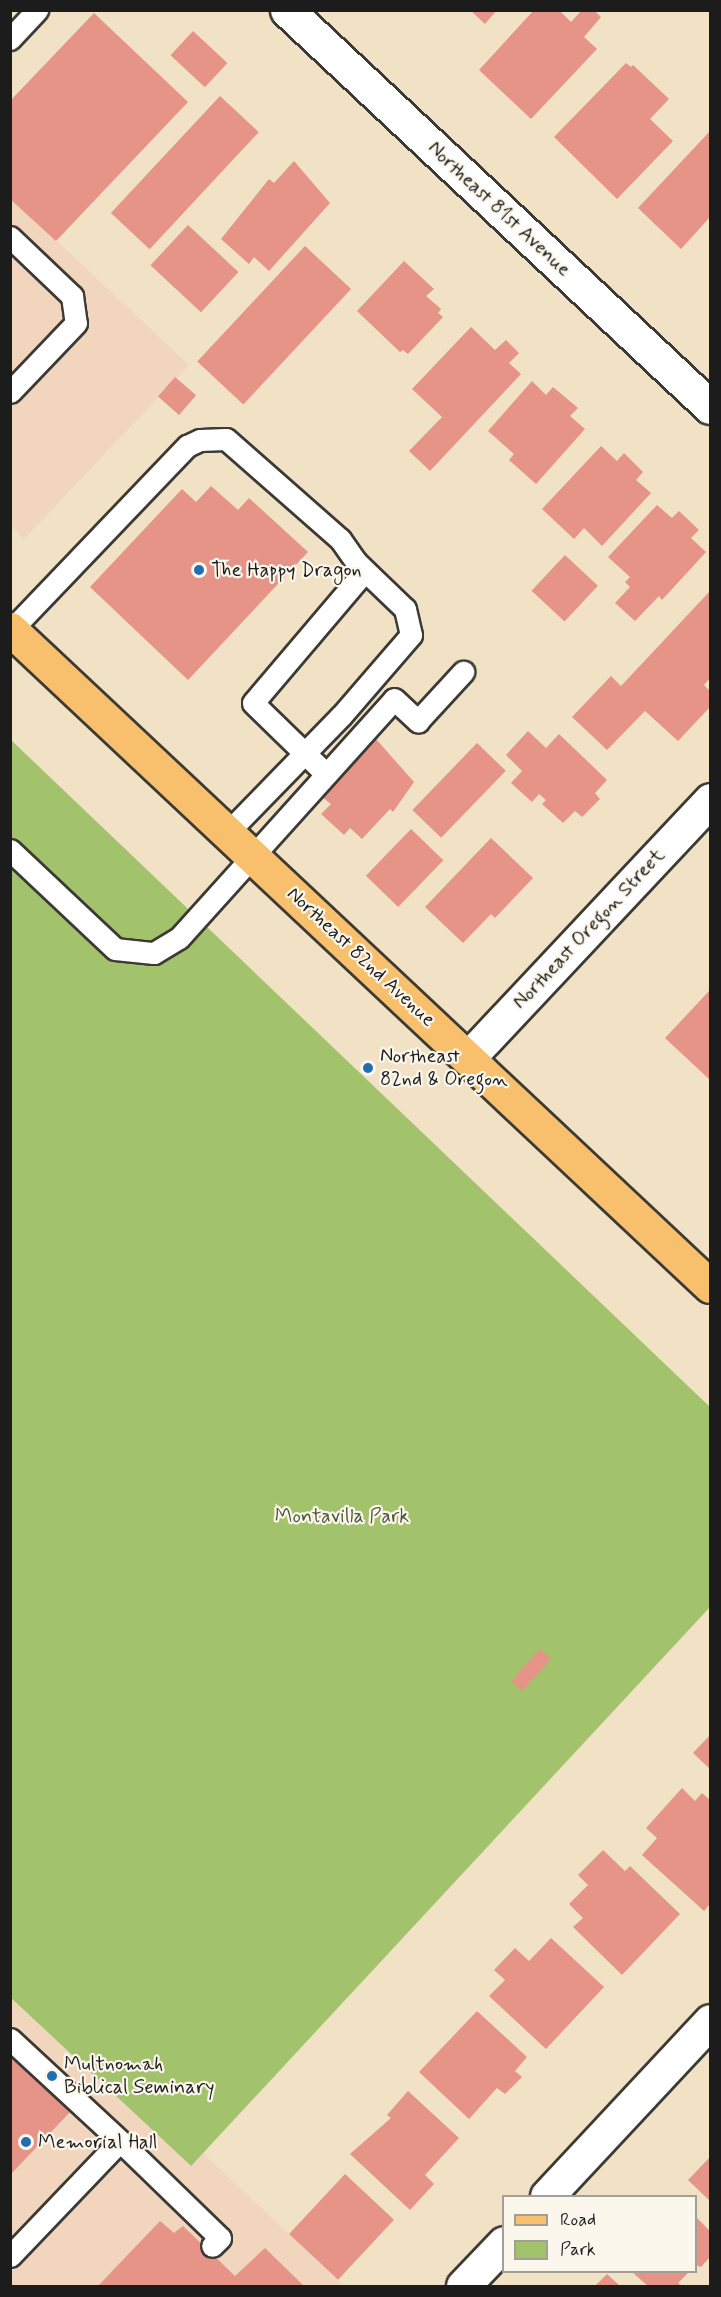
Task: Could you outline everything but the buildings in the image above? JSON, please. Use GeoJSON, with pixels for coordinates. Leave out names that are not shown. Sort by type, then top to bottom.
{"type":"FeatureCollection","features":[{"type":"Feature","properties":{"kind":"main road","name":"Northeast 82nd Avenue"},"geometry":{"type":"LineString","coordinates":[[11,630],[711,1286]]}},
{"type":"Feature","properties":{"kind":"street","name":"Northeast 81st Avenue"},"geometry":{"type":"LineString","coordinates":[[287,10],[711,407]]}},
{"type":"Feature","properties":{"kind":"street","name":"Northeast Oregon Street"},"geometry":{"type":"LineString","coordinates":[[468,1058],[711,800]]}},
{"type":"Feature","properties":{"kind":"street"},"geometry":{"type":"LineString","coordinates":[[548,2195],[711,2021]]}},
{"type":"Feature","properties":{"kind":"street"},"geometry":{"type":"LineString","coordinates":[[463,2286],[502,2245]]}},
{"type":"Feature","properties":{"kind":"lane"},"geometry":{"type":"LineString","coordinates":[[10,39],[37,10]]}},
{"type":"Feature","properties":{"kind":"lane"},"geometry":{"type":"LineString","coordinates":[[10,237],[72,296],[76,323],[10,392]]}},
{"type":"Feature","properties":{"kind":"lane"},"geometry":{"type":"LineString","coordinates":[[11,630],[178,454],[200,440],[226,439],[340,539],[356,562],[405,609],[411,635],[305,753],[228,832]]}},
{"type":"Feature","properties":{"kind":"lane"},"geometry":{"type":"LineString","coordinates":[[326,774],[253,703],[358,579],[356,562]]}},
{"type":"Feature","properties":{"kind":"lane"},"geometry":{"type":"LineString","coordinates":[[10,850],[116,949],[140,954],[160,950],[179,938],[394,699],[418,721],[463,672]]}},
{"type":"Feature","properties":{"kind":"lane"},"geometry":{"type":"LineString","coordinates":[[10,2039],[220,2238],[212,2246]]}},
{"type":"Feature","properties":{"kind":"lane"},"geometry":{"type":"LineString","coordinates":[[10,2256],[120,2142]]}},
{"type":"Feature","properties":{"kind":"shaded area"},"geometry":{"type":"Polygon","coordinates":[[[10,197],[189,365],[24,539],[10,526],[10,197]]]}},
{"type":"Feature","properties":{"kind":"shaded area","name":"Multnomah Biblical Seminary"},"geometry":{"type":"Polygon","coordinates":[[[10,1998],[190,2166],[203,2153],[344,2286],[11,2286],[10,1998]]]}},
{"type":"Feature","properties":{"kind":"green space","name":"Montavilla Park"},"geometry":{"type":"Polygon","coordinates":[[[11,740],[710,1407],[710,1607],[191,2166],[11,1998],[11,740]]]}},
{"type":"Feature","properties":{"kind":"place","name":"The Happy Dragon"},"geometry":{"type":"Point","coordinates":[199,570]}},
{"type":"Feature","properties":{"kind":"place","name":"Northeast 82nd & Oregon"},"geometry":{"type":"Point","coordinates":[368,1068]}},
{"type":"Feature","properties":{"kind":"place","name":"Multnomah Biblical Seminary"},"geometry":{"type":"Point","coordinates":[52,2076]}},
{"type":"Feature","properties":{"kind":"place","name":"Memorial Hall"},"geometry":{"type":"Point","coordinates":[26,2142]}}]}
